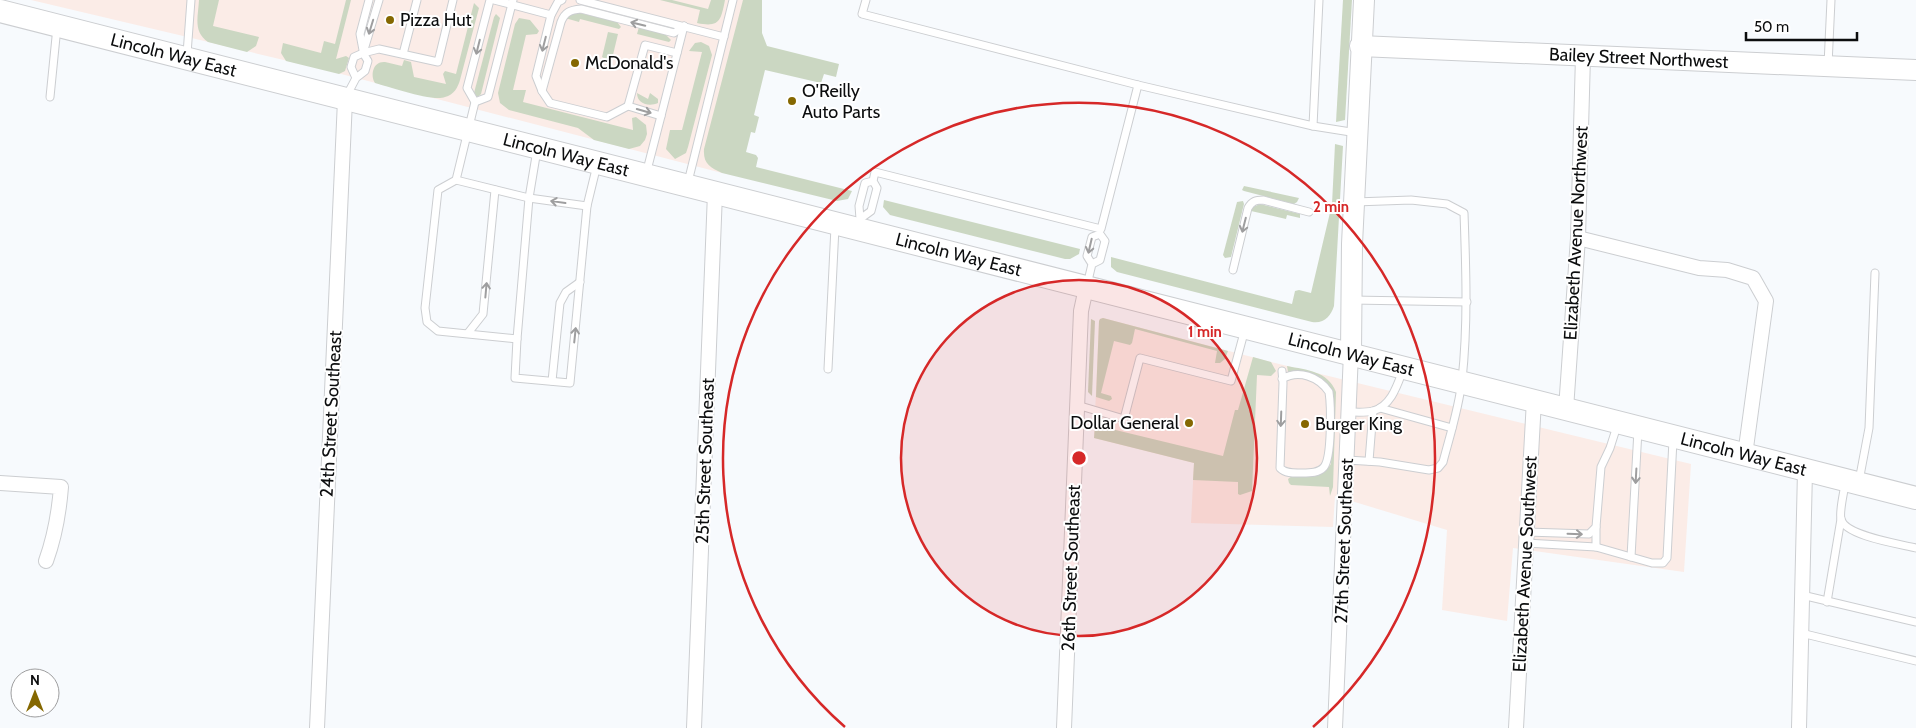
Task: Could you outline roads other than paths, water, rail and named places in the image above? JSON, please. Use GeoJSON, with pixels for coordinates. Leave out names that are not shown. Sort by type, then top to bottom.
{"type":"FeatureCollection","features":[{"type":"Feature","properties":{"kind":"main road","name":"Lincoln Way East"},"geometry":{"type":"LineString","coordinates":[[0,11],[835,224],[859,224],[1086,288],[1916,498]]}},
{"type":"Feature","properties":{"kind":"street"},"geometry":{"type":"LineString","coordinates":[[1350,354],[1352,244],[1358,133],[1360,46],[1364,0]]}},
{"type":"Feature","properties":{"kind":"street","name":"Bailey Street Northwest"},"geometry":{"type":"LineString","coordinates":[[1360,46],[1916,70]]}},
{"type":"Feature","properties":{"kind":"street","name":"Elizabeth Avenue Northwest"},"geometry":{"type":"LineString","coordinates":[[1566,408],[1578,238],[1583,56]]}},
{"type":"Feature","properties":{"kind":"street","name":"24th Street Southeast"},"geometry":{"type":"LineString","coordinates":[[316,728],[345,100]]}},
{"type":"Feature","properties":{"kind":"street","name":"25th Street Southeast"},"geometry":{"type":"LineString","coordinates":[[694,728],[715,193]]}},
{"type":"Feature","properties":{"kind":"street"},"geometry":{"type":"LineString","coordinates":[[1578,238],[1699,268],[1727,270],[1753,278],[1766,301],[1745,455]]}},
{"type":"Feature","properties":{"kind":"street","name":"26th Street Southeast"},"geometry":{"type":"LineString","coordinates":[[1064,728],[1081,311],[1086,288]]}},
{"type":"Feature","properties":{"kind":"street","name":"27th Street Southeast"},"geometry":{"type":"LineString","coordinates":[[1335,728],[1350,354]]}},
{"type":"Feature","properties":{"kind":"street","name":"Elizabeth Avenue Southwest"},"geometry":{"type":"LineString","coordinates":[[1516,728],[1534,400]]}},
{"type":"Feature","properties":{"kind":"street"},"geometry":{"type":"LineString","coordinates":[[1799,728],[1804,471]]}},
{"type":"Feature","properties":{"kind":"street"},"geometry":{"type":"LineString","coordinates":[[0,483],[61,487],[60,511],[53,542],[46,560]]}},
{"type":"Feature","properties":{"kind":"lane"},"geometry":{"type":"LineString","coordinates":[[187,58],[191,0]]}},
{"type":"Feature","properties":{"kind":"lane"},"geometry":{"type":"LineString","coordinates":[[345,100],[356,78],[365,71],[368,61],[363,53],[360,34],[369,0]]}},
{"type":"Feature","properties":{"kind":"lane"},"geometry":{"type":"LineString","coordinates":[[363,53],[379,0]]}},
{"type":"Feature","properties":{"kind":"lane"},"geometry":{"type":"LineString","coordinates":[[403,54],[417,0]]}},
{"type":"Feature","properties":{"kind":"lane"},"geometry":{"type":"LineString","coordinates":[[356,78],[351,68],[354,57],[379,49],[438,62],[453,0]]}},
{"type":"Feature","properties":{"kind":"lane"},"geometry":{"type":"LineString","coordinates":[[456,180],[475,102],[467,88],[490,0]]}},
{"type":"Feature","properties":{"kind":"lane"},"geometry":{"type":"LineString","coordinates":[[494,0],[512,2],[551,15]]}},
{"type":"Feature","properties":{"kind":"lane"},"geometry":{"type":"LineString","coordinates":[[562,0],[558,2],[551,15],[536,76],[542,91],[550,103],[607,117],[628,106],[661,116]]}},
{"type":"Feature","properties":{"kind":"lane"},"geometry":{"type":"LineString","coordinates":[[580,0],[724,37]]}},
{"type":"Feature","properties":{"kind":"lane"},"geometry":{"type":"LineString","coordinates":[[687,186],[733,0]]}},
{"type":"Feature","properties":{"kind":"lane"},"geometry":{"type":"LineString","coordinates":[[866,0],[862,14],[1138,86],[1313,126],[1358,133]]}},
{"type":"Feature","properties":{"kind":"lane"},"geometry":{"type":"LineString","coordinates":[[1313,126],[1319,0]]}},
{"type":"Feature","properties":{"kind":"lane"},"geometry":{"type":"LineString","coordinates":[[1828,66],[1831,0]]}},
{"type":"Feature","properties":{"kind":"lane"},"geometry":{"type":"LineString","coordinates":[[475,102],[488,97],[512,2]]}},
{"type":"Feature","properties":{"kind":"lane"},"geometry":{"type":"LineString","coordinates":[[542,91],[561,22],[564,14],[571,10],[581,10],[674,33],[684,26]]}},
{"type":"Feature","properties":{"kind":"lane"},"geometry":{"type":"LineString","coordinates":[[50,97],[57,24]]}},
{"type":"Feature","properties":{"kind":"lane"},"geometry":{"type":"LineString","coordinates":[[646,176],[684,26]]}},
{"type":"Feature","properties":{"kind":"lane"},"geometry":{"type":"LineString","coordinates":[[628,106],[645,44],[678,53]]}},
{"type":"Feature","properties":{"kind":"lane"},"geometry":{"type":"LineString","coordinates":[[1086,288],[1092,264],[1087,256],[1092,238],[1100,232],[1138,86]]}},
{"type":"Feature","properties":{"kind":"lane"},"geometry":{"type":"LineString","coordinates":[[538,148],[529,198],[515,378],[570,383],[587,206],[597,164]]}},
{"type":"Feature","properties":{"kind":"lane"},"geometry":{"type":"LineString","coordinates":[[859,224],[871,211],[877,188],[873,181],[876,172],[1100,232],[1105,241],[1100,260],[1092,264]]}},
{"type":"Feature","properties":{"kind":"lane"},"geometry":{"type":"LineString","coordinates":[[517,339],[438,330],[427,322],[425,308],[438,190],[456,180],[529,198],[587,206]]}},
{"type":"Feature","properties":{"kind":"lane"},"geometry":{"type":"LineString","coordinates":[[859,224],[859,206],[865,183],[873,181]]}},
{"type":"Feature","properties":{"kind":"lane"},"geometry":{"type":"LineString","coordinates":[[468,333],[483,314],[495,190]]}},
{"type":"Feature","properties":{"kind":"lane"},"geometry":{"type":"LineString","coordinates":[[1233,270],[1248,208],[1252,203],[1256,200],[1263,200],[1310,212]]}},
{"type":"Feature","properties":{"kind":"lane"},"geometry":{"type":"LineString","coordinates":[[1347,460],[1368,461],[1429,470],[1438,468],[1443,462],[1462,382],[1467,302],[1464,213],[1447,204],[1410,200],[1354,202]]}},
{"type":"Feature","properties":{"kind":"lane"},"geometry":{"type":"LineString","coordinates":[[828,369],[835,224]]}},
{"type":"Feature","properties":{"kind":"lane"},"geometry":{"type":"LineString","coordinates":[[1827,602],[1841,519],[1869,428],[1875,273]]}},
{"type":"Feature","properties":{"kind":"lane"},"geometry":{"type":"LineString","coordinates":[[552,381],[560,303],[566,292],[580,282]]}},
{"type":"Feature","properties":{"kind":"lane"},"geometry":{"type":"LineString","coordinates":[[1352,300],[1467,302]]}},
{"type":"Feature","properties":{"kind":"lane"},"geometry":{"type":"LineString","coordinates":[[1077,405],[1124,419],[1140,358],[1231,381],[1246,328]]}},
{"type":"Feature","properties":{"kind":"lane"},"geometry":{"type":"LineString","coordinates":[[1368,461],[1376,409],[1394,394],[1404,367]]}},
{"type":"Feature","properties":{"kind":"lane"},"geometry":{"type":"LineString","coordinates":[[1282,375],[1308,376],[1318,380],[1329,392],[1329,453],[1326,464],[1319,471],[1313,473],[1288,473],[1280,468],[1282,375]]}},
{"type":"Feature","properties":{"kind":"lane"},"geometry":{"type":"LineString","coordinates":[[1348,412],[1376,409],[1452,428]]}},
{"type":"Feature","properties":{"kind":"lane"},"geometry":{"type":"LineString","coordinates":[[1596,548],[1601,467],[1610,448],[1628,425]]}},
{"type":"Feature","properties":{"kind":"lane"},"geometry":{"type":"LineString","coordinates":[[1628,425],[1631,557]]}},
{"type":"Feature","properties":{"kind":"lane"},"geometry":{"type":"LineString","coordinates":[[1526,537],[1596,548],[1652,564],[1663,563],[1667,558],[1674,437]]}},
{"type":"Feature","properties":{"kind":"lane"},"geometry":{"type":"LineString","coordinates":[[1841,519],[1846,528],[1860,534],[1916,548]]}},
{"type":"Feature","properties":{"kind":"lane"},"geometry":{"type":"LineString","coordinates":[[1526,537],[1589,534],[1596,528]]}},
{"type":"Feature","properties":{"kind":"lane"},"geometry":{"type":"LineString","coordinates":[[1802,595],[1916,622]]}},
{"type":"Feature","properties":{"kind":"lane"},"geometry":{"type":"LineString","coordinates":[[1801,633],[1916,661]]}},
{"type":"Feature","properties":{"kind":"place","name":"Pizza Hut"},"geometry":{"type":"Point","coordinates":[390,20]}},
{"type":"Feature","properties":{"kind":"place","name":"McDonald's"},"geometry":{"type":"Point","coordinates":[575,63]}},
{"type":"Feature","properties":{"kind":"place","name":"O'Reilly Auto Parts"},"geometry":{"type":"Point","coordinates":[792,101]}},
{"type":"Feature","properties":{"kind":"place","name":"Dollar General"},"geometry":{"type":"Point","coordinates":[1189,423]}},
{"type":"Feature","properties":{"kind":"place","name":"Burger King"},"geometry":{"type":"Point","coordinates":[1305,424]}}]}
